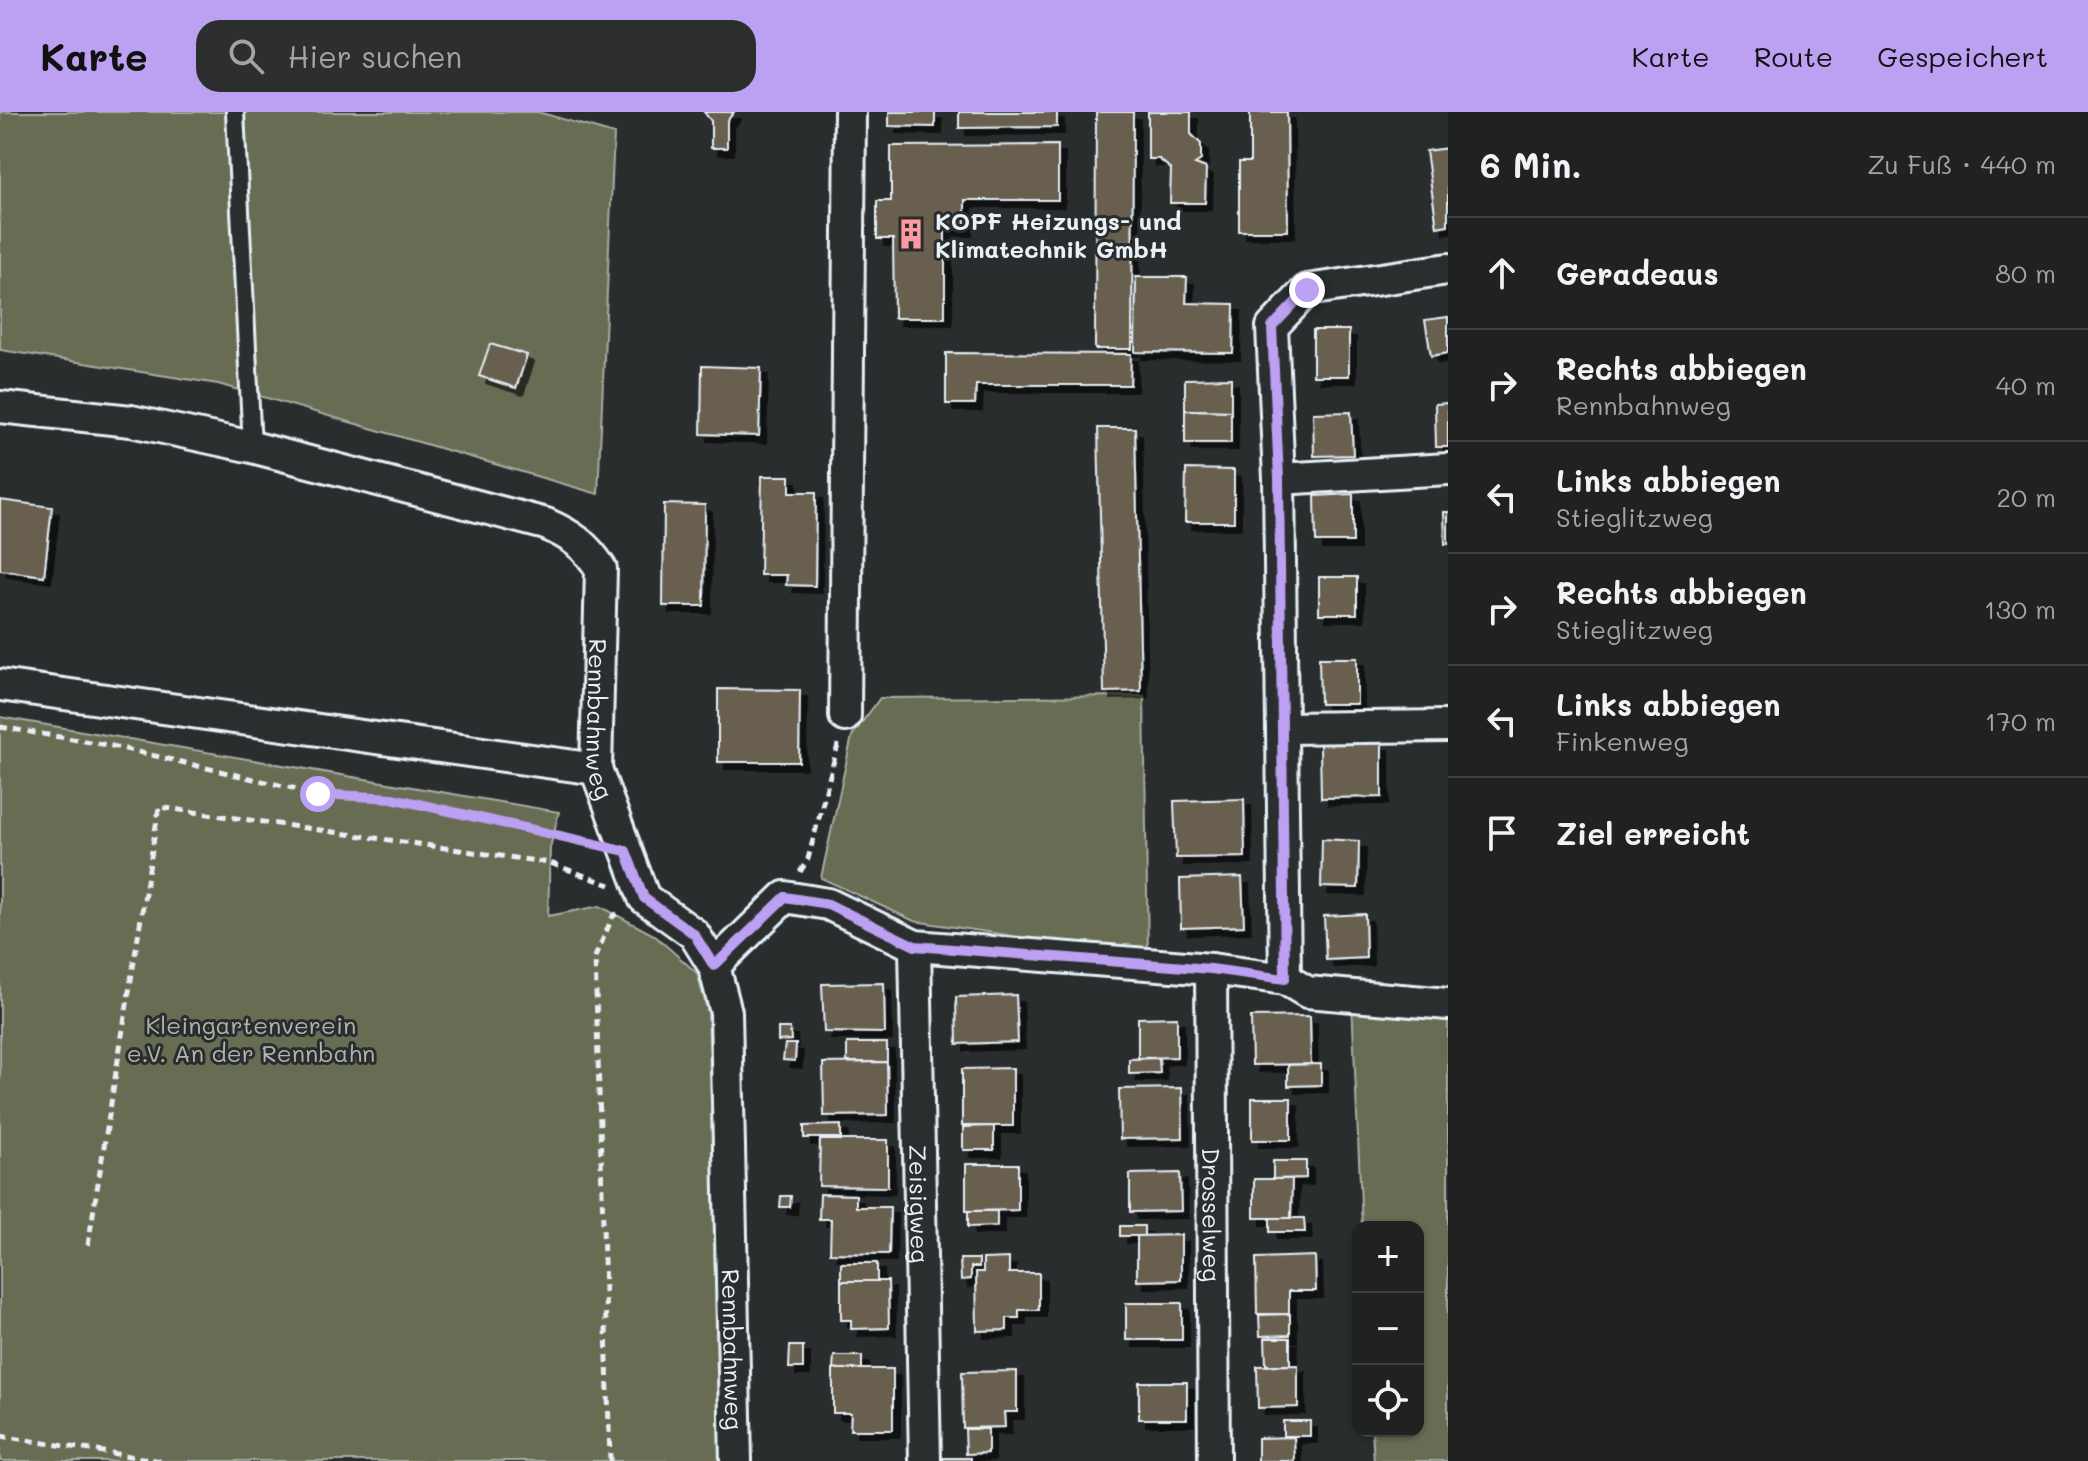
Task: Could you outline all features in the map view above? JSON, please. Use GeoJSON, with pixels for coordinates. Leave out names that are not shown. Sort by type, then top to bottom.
{"type":"FeatureCollection","features":[{"type":"Feature","properties":{"kind":"street"},"geometry":{"type":"LineString","coordinates":[[845,716],[850,112]]}},
{"type":"Feature","properties":{"kind":"street"},"geometry":{"type":"LineString","coordinates":[[1285,979],[1279,479],[1272,327],[1307,290],[1448,269]]}},
{"type":"Feature","properties":{"kind":"street","name":"Rennbahnweg"},"geometry":{"type":"LineString","coordinates":[[0,407],[131,421],[252,447],[546,524],[573,536],[590,551],[601,569],[596,769],[644,898],[694,934],[714,966],[726,1012],[736,1461]]}},
{"type":"Feature","properties":{"kind":"street"},"geometry":{"type":"LineString","coordinates":[[1279,479],[1448,469]]}},
{"type":"Feature","properties":{"kind":"street"},"geometry":{"type":"LineString","coordinates":[[0,685],[596,769]]}},
{"type":"Feature","properties":{"kind":"street"},"geometry":{"type":"LineString","coordinates":[[1283,728],[1448,726]]}},
{"type":"Feature","properties":{"kind":"street"},"geometry":{"type":"LineString","coordinates":[[714,966],[785,897],[828,904],[915,946],[1211,969],[1285,979],[1307,992],[1448,1004]]}},
{"type":"Feature","properties":{"kind":"street","name":"Zeisigweg"},"geometry":{"type":"LineString","coordinates":[[915,946],[925,1461]]}},
{"type":"Feature","properties":{"kind":"street","name":"Drosselweg"},"geometry":{"type":"LineString","coordinates":[[1211,969],[1214,1461]]}},
{"type":"Feature","properties":{"kind":"lane"},"geometry":{"type":"LineString","coordinates":[[235,112],[252,447]]}},
{"type":"Feature","properties":{"kind":"path"},"geometry":{"type":"LineString","coordinates":[[785,897],[808,859],[845,716]]}},
{"type":"Feature","properties":{"kind":"path"},"geometry":{"type":"LineString","coordinates":[[0,727],[108,745],[318,794],[392,798],[626,851]]}},
{"type":"Feature","properties":{"kind":"path"},"geometry":{"type":"LineString","coordinates":[[88,1245],[159,807],[550,863],[644,898]]}},
{"type":"Feature","properties":{"kind":"path"},"geometry":{"type":"LineString","coordinates":[[610,1461],[595,957],[613,916],[644,898]]}},
{"type":"Feature","properties":{"kind":"path"},"geometry":{"type":"LineString","coordinates":[[0,1436],[162,1461]]}},
{"type":"Feature","properties":{"kind":"green space"},"geometry":{"type":"Polygon","coordinates":[[[0,112],[538,112],[614,134],[598,494],[218,384],[0,350],[0,112]]]}},
{"type":"Feature","properties":{"kind":"green space"},"geometry":{"type":"Polygon","coordinates":[[[1144,696],[1148,956],[914,921],[821,878],[852,736],[880,698],[1144,696]]]}},
{"type":"Feature","properties":{"kind":"green space","name":"Kleingartenverein e.V. An der Rennbahn"},"geometry":{"type":"Polygon","coordinates":[[[0,717],[559,812],[550,848],[548,916],[600,906],[654,935],[697,973],[708,1013],[723,1461],[0,1461],[0,717]]]}},
{"type":"Feature","properties":{"kind":"green space"},"geometry":{"type":"Polygon","coordinates":[[[1352,1003],[1448,1012],[1448,1461],[1374,1461],[1372,1437],[1424,1437],[1424,1221],[1362,1221],[1352,1003]]]}},
{"type":"Feature","properties":{"kind":"building"},"geometry":{"type":"Polygon","coordinates":[[[704,112],[734,112],[727,121],[727,148],[711,148],[711,121],[704,112]]]}},
{"type":"Feature","properties":{"kind":"building"},"geometry":{"type":"Polygon","coordinates":[[[889,112],[935,112],[935,127],[889,126],[889,112]]]}},
{"type":"Feature","properties":{"kind":"building"},"geometry":{"type":"Polygon","coordinates":[[[959,112],[1057,112],[1057,127],[959,128],[959,112]]]}},
{"type":"Feature","properties":{"kind":"building"},"geometry":{"type":"Polygon","coordinates":[[[1096,112],[1133,112],[1132,349],[1095,349],[1096,112]]]}},
{"type":"Feature","properties":{"kind":"building"},"geometry":{"type":"Polygon","coordinates":[[[1148,112],[1191,112],[1191,134],[1201,144],[1201,160],[1195,164],[1206,168],[1205,203],[1170,203],[1171,169],[1159,159],[1148,159],[1148,112]]]}},
{"type":"Feature","properties":{"kind":"building"},"geometry":{"type":"Polygon","coordinates":[[[1250,112],[1287,112],[1288,231],[1239,231],[1239,162],[1250,162],[1250,112]]]}},
{"type":"Feature","properties":{"kind":"building","name":"KOPF Heizungs- und Klimatechnik GmbH"},"geometry":{"type":"Polygon","coordinates":[[[1058,145],[1058,200],[965,200],[965,229],[945,229],[945,318],[894,318],[893,239],[877,239],[877,201],[891,201],[891,146],[1058,145]]]}},
{"type":"Feature","properties":{"kind":"building"},"geometry":{"type":"Polygon","coordinates":[[[1448,148],[1448,225],[1437,227],[1426,151],[1448,148]]]}},
{"type":"Feature","properties":{"kind":"building"},"geometry":{"type":"Polygon","coordinates":[[[1136,277],[1187,277],[1186,303],[1234,304],[1233,353],[1135,352],[1136,277]]]}},
{"type":"Feature","properties":{"kind":"building"},"geometry":{"type":"Polygon","coordinates":[[[1448,317],[1448,353],[1431,356],[1425,320],[1448,317]]]}},
{"type":"Feature","properties":{"kind":"building"},"geometry":{"type":"Polygon","coordinates":[[[1313,330],[1349,330],[1349,376],[1313,376],[1313,330]]]}},
{"type":"Feature","properties":{"kind":"building"},"geometry":{"type":"Polygon","coordinates":[[[490,344],[527,355],[516,388],[479,376],[490,344]]]}},
{"type":"Feature","properties":{"kind":"building"},"geometry":{"type":"Polygon","coordinates":[[[946,353],[1131,354],[1130,385],[976,385],[975,404],[946,404],[946,353]]]}},
{"type":"Feature","properties":{"kind":"building"},"geometry":{"type":"Polygon","coordinates":[[[702,366],[761,368],[759,436],[701,434],[702,366]]]}},
{"type":"Feature","properties":{"kind":"building"},"geometry":{"type":"Polygon","coordinates":[[[1231,378],[1231,411],[1185,410],[1185,379],[1231,378]]]}},
{"type":"Feature","properties":{"kind":"building"},"geometry":{"type":"Polygon","coordinates":[[[1448,403],[1448,447],[1436,447],[1435,404],[1448,403]]]}},
{"type":"Feature","properties":{"kind":"building"},"geometry":{"type":"Polygon","coordinates":[[[1185,410],[1231,411],[1231,443],[1185,443],[1185,410]]]}},
{"type":"Feature","properties":{"kind":"building"},"geometry":{"type":"Polygon","coordinates":[[[1351,412],[1353,455],[1314,456],[1313,413],[1351,412]]]}},
{"type":"Feature","properties":{"kind":"building"},"geometry":{"type":"Polygon","coordinates":[[[1098,428],[1135,428],[1141,691],[1104,692],[1098,428]]]}},
{"type":"Feature","properties":{"kind":"building"},"geometry":{"type":"Polygon","coordinates":[[[1186,469],[1234,470],[1234,522],[1185,522],[1186,469]]]}},
{"type":"Feature","properties":{"kind":"building"},"geometry":{"type":"Polygon","coordinates":[[[762,476],[790,476],[790,492],[816,492],[815,586],[786,585],[787,575],[760,575],[762,476]]]}},
{"type":"Feature","properties":{"kind":"building"},"geometry":{"type":"Polygon","coordinates":[[[1353,494],[1353,542],[1316,542],[1315,496],[1353,494]]]}},
{"type":"Feature","properties":{"kind":"building"},"geometry":{"type":"Polygon","coordinates":[[[0,500],[52,507],[44,576],[0,570],[0,500]]]}},
{"type":"Feature","properties":{"kind":"building"},"geometry":{"type":"Polygon","coordinates":[[[664,504],[705,505],[704,606],[663,606],[664,504]]]}},
{"type":"Feature","properties":{"kind":"building"},"geometry":{"type":"Polygon","coordinates":[[[1444,512],[1448,512],[1448,544],[1445,544],[1444,512]]]}},
{"type":"Feature","properties":{"kind":"building"},"geometry":{"type":"Polygon","coordinates":[[[1319,577],[1357,577],[1357,614],[1319,614],[1319,577]]]}},
{"type":"Feature","properties":{"kind":"building"},"geometry":{"type":"Polygon","coordinates":[[[1319,658],[1357,658],[1357,704],[1320,704],[1319,658]]]}},
{"type":"Feature","properties":{"kind":"building"},"geometry":{"type":"Polygon","coordinates":[[[718,689],[800,690],[799,762],[718,762],[718,689]]]}},
{"type":"Feature","properties":{"kind":"building"},"geometry":{"type":"Polygon","coordinates":[[[1382,743],[1382,797],[1321,798],[1320,744],[1382,743]]]}},
{"type":"Feature","properties":{"kind":"building"},"geometry":{"type":"Polygon","coordinates":[[[1244,799],[1245,857],[1176,858],[1174,801],[1244,799]]]}},
{"type":"Feature","properties":{"kind":"building"},"geometry":{"type":"Polygon","coordinates":[[[1322,839],[1359,841],[1358,888],[1321,887],[1322,839]]]}},
{"type":"Feature","properties":{"kind":"building"},"geometry":{"type":"Polygon","coordinates":[[[1242,877],[1244,926],[1181,928],[1180,879],[1242,877]]]}},
{"type":"Feature","properties":{"kind":"building"},"geometry":{"type":"Polygon","coordinates":[[[1365,914],[1366,958],[1326,960],[1324,916],[1365,914]]]}},
{"type":"Feature","properties":{"kind":"building"},"geometry":{"type":"Polygon","coordinates":[[[884,983],[885,1033],[824,1032],[822,984],[884,983]]]}},
{"type":"Feature","properties":{"kind":"building"},"geometry":{"type":"Polygon","coordinates":[[[1016,995],[1018,1042],[957,1044],[956,997],[1016,995]]]}},
{"type":"Feature","properties":{"kind":"building"},"geometry":{"type":"Polygon","coordinates":[[[1310,1016],[1311,1064],[1252,1065],[1251,1017],[1310,1016]]]}},
{"type":"Feature","properties":{"kind":"building"},"geometry":{"type":"Polygon","coordinates":[[[1177,1017],[1177,1057],[1138,1058],[1138,1018],[1177,1017]]]}},
{"type":"Feature","properties":{"kind":"building"},"geometry":{"type":"Polygon","coordinates":[[[778,1028],[790,1028],[791,1040],[778,1041],[778,1028]]]}},
{"type":"Feature","properties":{"kind":"building"},"geometry":{"type":"Polygon","coordinates":[[[847,1043],[887,1043],[887,1062],[847,1062],[847,1043]]]}},
{"type":"Feature","properties":{"kind":"building"},"geometry":{"type":"Polygon","coordinates":[[[785,1044],[796,1044],[795,1061],[783,1060],[785,1044]]]}},
{"type":"Feature","properties":{"kind":"building"},"geometry":{"type":"Polygon","coordinates":[[[1159,1058],[1160,1073],[1129,1074],[1129,1059],[1159,1058]]]}},
{"type":"Feature","properties":{"kind":"building"},"geometry":{"type":"Polygon","coordinates":[[[887,1062],[888,1115],[824,1116],[823,1063],[887,1062]]]}},
{"type":"Feature","properties":{"kind":"building"},"geometry":{"type":"Polygon","coordinates":[[[1321,1064],[1321,1085],[1288,1086],[1288,1065],[1321,1064]]]}},
{"type":"Feature","properties":{"kind":"building"},"geometry":{"type":"Polygon","coordinates":[[[1013,1068],[1013,1126],[962,1126],[962,1069],[1013,1068]]]}},
{"type":"Feature","properties":{"kind":"building"},"geometry":{"type":"Polygon","coordinates":[[[1182,1088],[1183,1138],[1120,1139],[1119,1089],[1182,1088]]]}},
{"type":"Feature","properties":{"kind":"building"},"geometry":{"type":"Polygon","coordinates":[[[1252,1098],[1291,1098],[1291,1140],[1252,1140],[1252,1098]]]}},
{"type":"Feature","properties":{"kind":"building"},"geometry":{"type":"Polygon","coordinates":[[[841,1125],[841,1138],[804,1138],[804,1126],[841,1125]]]}},
{"type":"Feature","properties":{"kind":"building"},"geometry":{"type":"Polygon","coordinates":[[[994,1126],[994,1150],[963,1150],[963,1127],[994,1126]]]}},
{"type":"Feature","properties":{"kind":"building"},"geometry":{"type":"Polygon","coordinates":[[[820,1140],[888,1140],[888,1187],[819,1186],[820,1140]]]}},
{"type":"Feature","properties":{"kind":"building"},"geometry":{"type":"Polygon","coordinates":[[[1273,1161],[1306,1161],[1306,1178],[1273,1179],[1273,1161]]]}},
{"type":"Feature","properties":{"kind":"building"},"geometry":{"type":"Polygon","coordinates":[[[966,1164],[1018,1164],[1018,1210],[966,1211],[966,1164]]]}},
{"type":"Feature","properties":{"kind":"building"},"geometry":{"type":"Polygon","coordinates":[[[1180,1173],[1181,1211],[1130,1212],[1130,1174],[1180,1173]]]}},
{"type":"Feature","properties":{"kind":"building"},"geometry":{"type":"Polygon","coordinates":[[[1254,1179],[1292,1179],[1291,1218],[1254,1218],[1254,1179]]]}},
{"type":"Feature","properties":{"kind":"building"},"geometry":{"type":"Polygon","coordinates":[[[820,1194],[856,1195],[856,1207],[890,1207],[889,1254],[830,1253],[831,1219],[819,1219],[820,1194]]]}},
{"type":"Feature","properties":{"kind":"building"},"geometry":{"type":"Polygon","coordinates":[[[781,1196],[791,1196],[790,1207],[780,1207],[781,1196]]]}},
{"type":"Feature","properties":{"kind":"building"},"geometry":{"type":"Polygon","coordinates":[[[968,1211],[997,1211],[997,1226],[968,1227],[968,1211]]]}},
{"type":"Feature","properties":{"kind":"building"},"geometry":{"type":"Polygon","coordinates":[[[1270,1218],[1304,1218],[1305,1232],[1270,1232],[1270,1218]]]}},
{"type":"Feature","properties":{"kind":"building"},"geometry":{"type":"Polygon","coordinates":[[[1120,1226],[1144,1226],[1144,1236],[1120,1236],[1120,1226]]]}},
{"type":"Feature","properties":{"kind":"building"},"geometry":{"type":"Polygon","coordinates":[[[1181,1235],[1181,1280],[1137,1281],[1137,1236],[1181,1235]]]}},
{"type":"Feature","properties":{"kind":"building"},"geometry":{"type":"Polygon","coordinates":[[[1315,1256],[1316,1291],[1289,1291],[1289,1314],[1257,1314],[1256,1258],[1315,1256]]]}},
{"type":"Feature","properties":{"kind":"building"},"geometry":{"type":"Polygon","coordinates":[[[1009,1258],[1009,1273],[1039,1273],[1039,1310],[1019,1310],[1019,1318],[1007,1318],[1007,1330],[977,1331],[976,1272],[983,1272],[983,1259],[1009,1258]]]}},
{"type":"Feature","properties":{"kind":"building"},"geometry":{"type":"Polygon","coordinates":[[[960,1259],[979,1259],[979,1267],[971,1267],[971,1279],[961,1280],[960,1259]]]}},
{"type":"Feature","properties":{"kind":"building"},"geometry":{"type":"Polygon","coordinates":[[[841,1263],[877,1263],[877,1281],[841,1281],[841,1263]]]}},
{"type":"Feature","properties":{"kind":"building"},"geometry":{"type":"Polygon","coordinates":[[[841,1281],[888,1281],[889,1328],[851,1329],[851,1320],[841,1320],[841,1281]]]}},
{"type":"Feature","properties":{"kind":"building"},"geometry":{"type":"Polygon","coordinates":[[[1126,1303],[1182,1303],[1182,1340],[1126,1340],[1126,1303]]]}},
{"type":"Feature","properties":{"kind":"building"},"geometry":{"type":"Polygon","coordinates":[[[1290,1314],[1290,1335],[1260,1336],[1259,1315],[1290,1314]]]}},
{"type":"Feature","properties":{"kind":"building"},"geometry":{"type":"Polygon","coordinates":[[[1265,1338],[1290,1338],[1290,1365],[1266,1365],[1265,1338]]]}},
{"type":"Feature","properties":{"kind":"building"},"geometry":{"type":"Polygon","coordinates":[[[790,1346],[803,1346],[803,1368],[789,1368],[790,1346]]]}},
{"type":"Feature","properties":{"kind":"building"},"geometry":{"type":"Polygon","coordinates":[[[834,1356],[862,1356],[862,1369],[833,1369],[834,1356]]]}},
{"type":"Feature","properties":{"kind":"building"},"geometry":{"type":"Polygon","coordinates":[[[1298,1365],[1298,1407],[1258,1408],[1257,1366],[1298,1365]]]}},
{"type":"Feature","properties":{"kind":"building"},"geometry":{"type":"Polygon","coordinates":[[[833,1369],[893,1369],[893,1430],[850,1430],[851,1413],[833,1413],[833,1369]]]}},
{"type":"Feature","properties":{"kind":"building"},"geometry":{"type":"Polygon","coordinates":[[[1017,1371],[1017,1412],[1004,1412],[1005,1427],[963,1428],[962,1372],[1017,1371]]]}},
{"type":"Feature","properties":{"kind":"building"},"geometry":{"type":"Polygon","coordinates":[[[1139,1382],[1187,1382],[1187,1419],[1139,1419],[1139,1382]]]}},
{"type":"Feature","properties":{"kind":"building"},"geometry":{"type":"Polygon","coordinates":[[[1283,1421],[1310,1421],[1310,1436],[1283,1436],[1283,1421]]]}},
{"type":"Feature","properties":{"kind":"building"},"geometry":{"type":"Polygon","coordinates":[[[965,1429],[988,1429],[988,1453],[966,1454],[965,1429]]]}},
{"type":"Feature","properties":{"kind":"building"},"geometry":{"type":"Polygon","coordinates":[[[1294,1437],[1295,1461],[1258,1461],[1258,1438],[1294,1437]]]}},
{"type":"Feature","properties":{"kind":"building"},"geometry":{"type":"Polygon","coordinates":[[[943,1458],[971,1458],[971,1461],[943,1461],[943,1458]]]}},
{"type":"Feature","properties":{"kind":"place","name":"KOPF Heizungs- und Klimatechnik GmbH"},"geometry":{"type":"Point","coordinates":[911,234]}},
{"type":"Feature","properties":{"kind":"route"},"geometry":{"type":"LineString","coordinates":[[318,794],[392,798],[626,851],[644,898],[694,934],[714,966],[785,897],[828,904],[915,946],[1211,969],[1285,979],[1279,479],[1272,327],[1307,290]]}}]}
